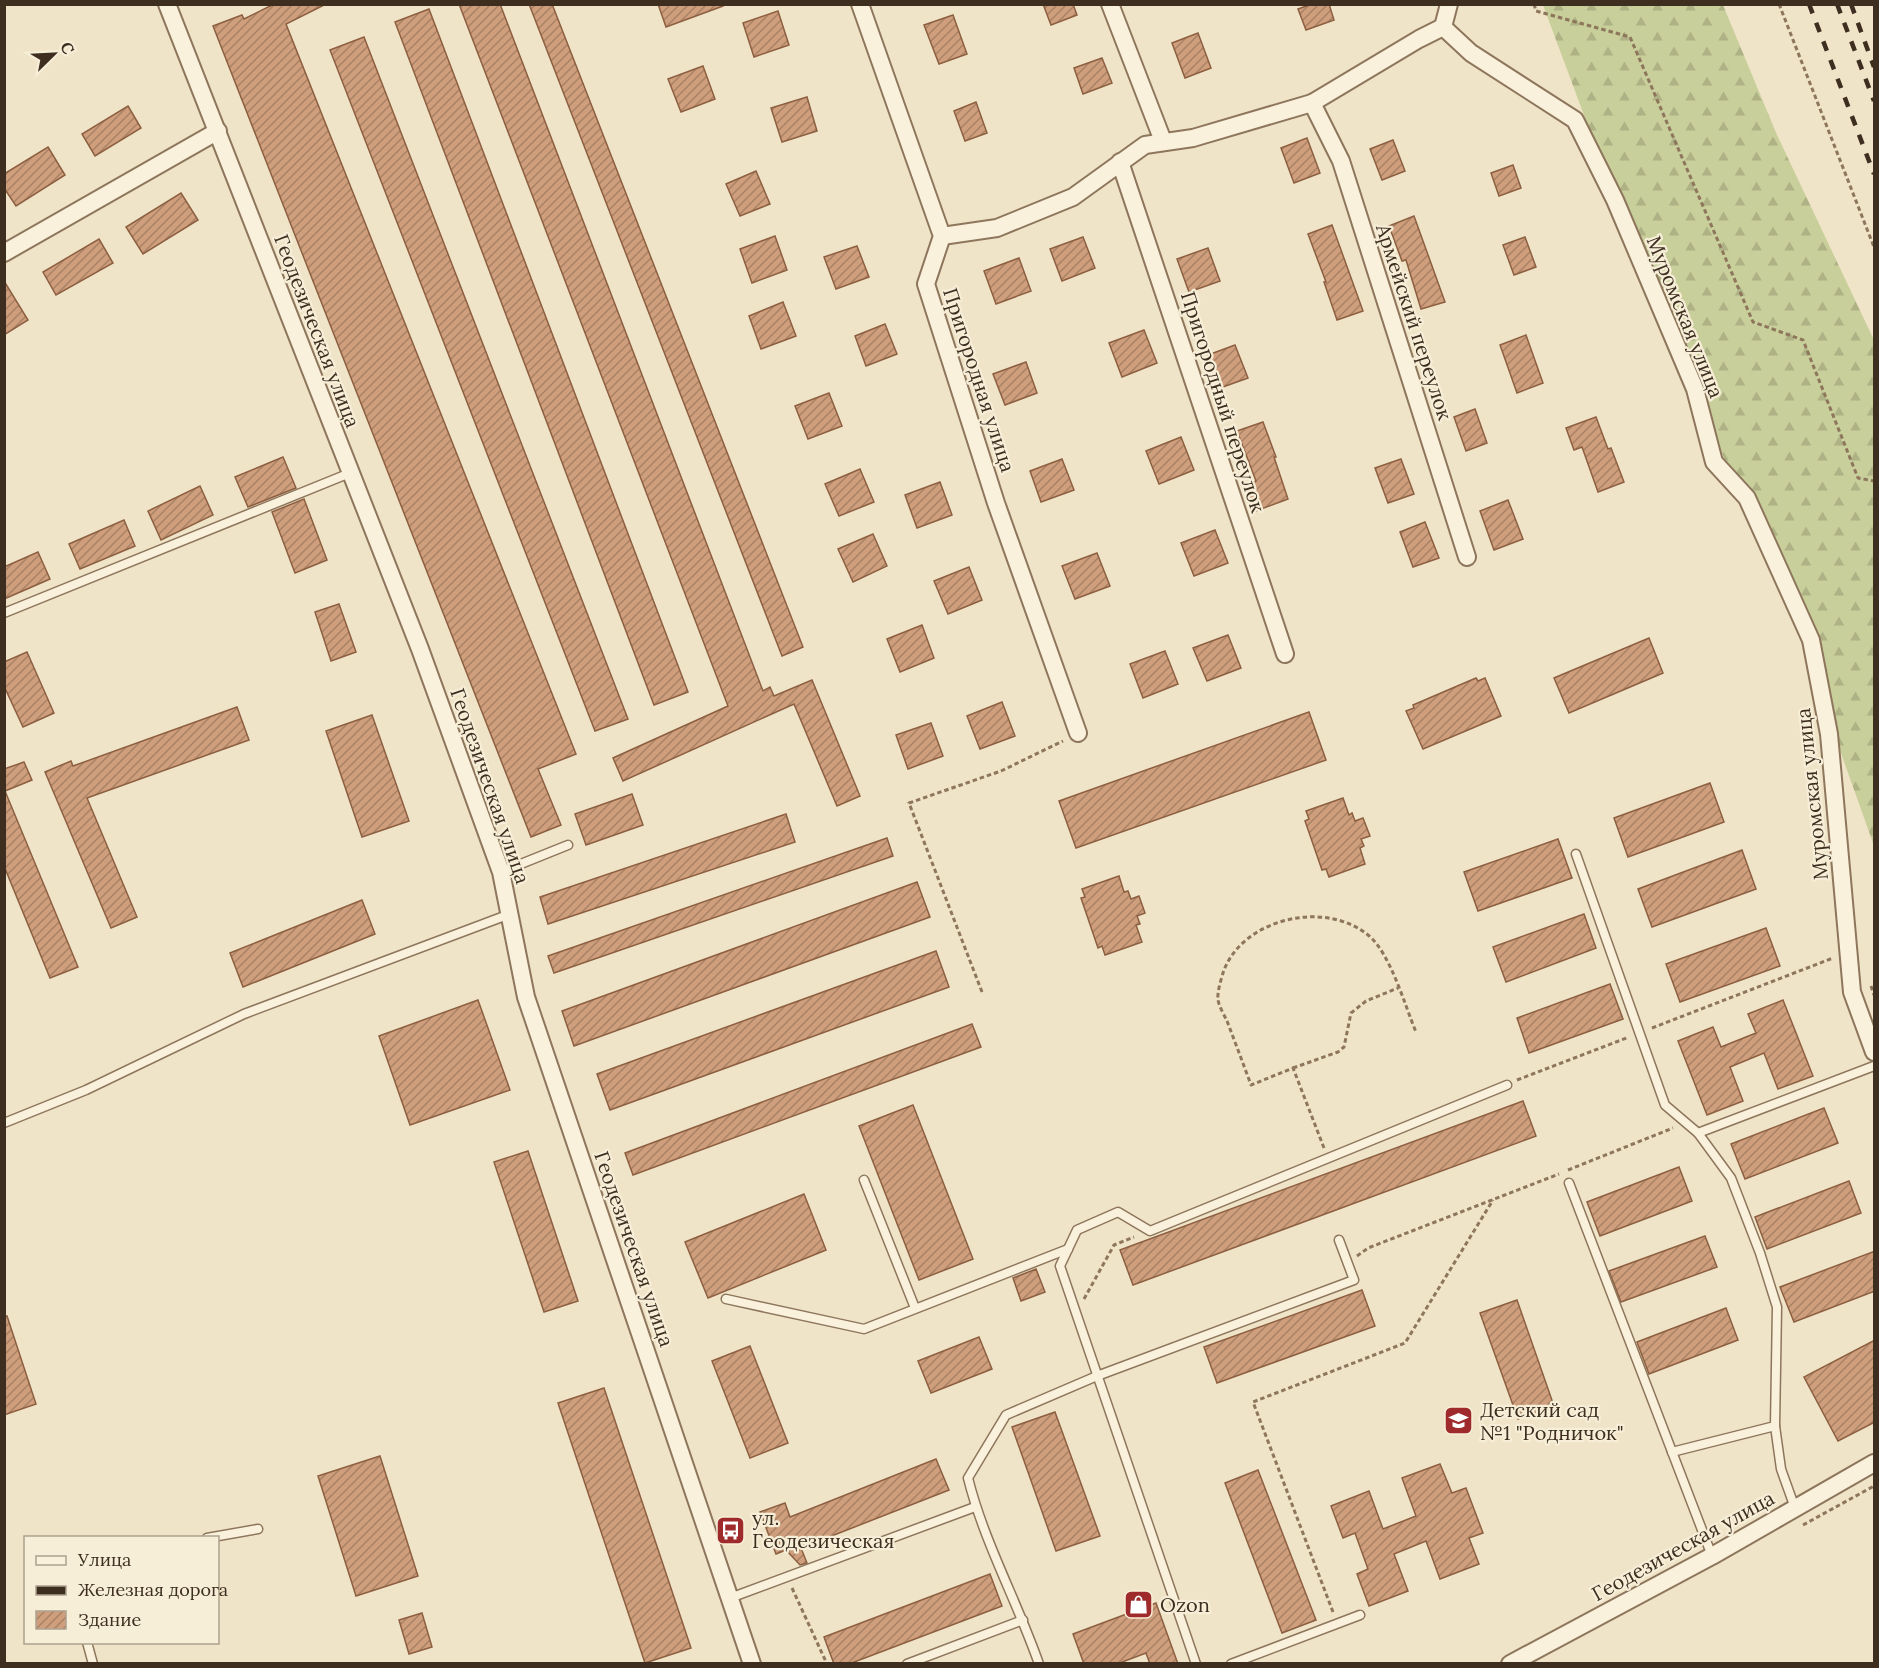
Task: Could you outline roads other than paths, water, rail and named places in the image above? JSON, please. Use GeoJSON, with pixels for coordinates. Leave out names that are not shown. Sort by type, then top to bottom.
{"type":"FeatureCollection","features":[{"type":"Feature","properties":{"kind":"street","name":"Геодезическая улица"},"geometry":{"type":"LineString","coordinates":[[167,4],[420,648],[501,872],[526,997],[752,1664]]}},
{"type":"Feature","properties":{"kind":"street"},"geometry":{"type":"LineString","coordinates":[[860,4],[942,236],[997,228],[1073,197],[1145,145],[1193,138],[1312,103],[1443,27],[1449,4]]}},
{"type":"Feature","properties":{"kind":"street"},"geometry":{"type":"LineString","coordinates":[[1110,4],[1163,141]]}},
{"type":"Feature","properties":{"kind":"street","name":"Муромская улица"},"geometry":{"type":"LineString","coordinates":[[1443,27],[1471,53],[1575,120],[1615,200],[1695,388],[1714,462],[1747,498],[1811,640],[1829,734],[1852,993],[1875,1052]]}},
{"type":"Feature","properties":{"kind":"street","name":"Армейский переулок"},"geometry":{"type":"LineString","coordinates":[[1312,103],[1341,161],[1467,557]]}},
{"type":"Feature","properties":{"kind":"street"},"geometry":{"type":"LineString","coordinates":[[4,252],[218,131]]}},
{"type":"Feature","properties":{"kind":"street","name":"Пригородный переулок"},"geometry":{"type":"LineString","coordinates":[[1120,162],[1285,654]]}},
{"type":"Feature","properties":{"kind":"street","name":"Пригородная улица"},"geometry":{"type":"LineString","coordinates":[[942,236],[926,284],[996,502],[1078,733]]}},
{"type":"Feature","properties":{"kind":"street","name":"Геодезическая улица"},"geometry":{"type":"LineString","coordinates":[[1510,1664],[1712,1556],[1875,1463]]}},
{"type":"Feature","properties":{"kind":"lane"},"geometry":{"type":"LineString","coordinates":[[4,613],[350,473]]}},
{"type":"Feature","properties":{"kind":"lane"},"geometry":{"type":"LineString","coordinates":[[501,872],[568,845]]}},
{"type":"Feature","properties":{"kind":"lane"},"geometry":{"type":"LineString","coordinates":[[1576,854],[1665,1104],[1698,1133],[1731,1178],[1760,1253],[1777,1307],[1775,1426],[1781,1469],[1795,1508]]}},
{"type":"Feature","properties":{"kind":"lane"},"geometry":{"type":"LineString","coordinates":[[4,1123],[86,1090],[244,1014],[510,914]]}},
{"type":"Feature","properties":{"kind":"lane"},"geometry":{"type":"LineString","coordinates":[[1698,1133],[1875,1066]]}},
{"type":"Feature","properties":{"kind":"lane"},"geometry":{"type":"LineString","coordinates":[[1196,1664],[1060,1266],[1077,1230],[1118,1212],[1150,1231],[1507,1085]]}},
{"type":"Feature","properties":{"kind":"lane"},"geometry":{"type":"LineString","coordinates":[[864,1180],[915,1308]]}},
{"type":"Feature","properties":{"kind":"lane"},"geometry":{"type":"LineString","coordinates":[[1569,1183],[1712,1556]]}},
{"type":"Feature","properties":{"kind":"lane"},"geometry":{"type":"LineString","coordinates":[[1038,1664],[1023,1620],[975,1507],[968,1478],[1006,1415],[1097,1376],[1354,1280],[1339,1240]]}},
{"type":"Feature","properties":{"kind":"lane"},"geometry":{"type":"LineString","coordinates":[[726,1299],[864,1329],[1068,1249]]}},
{"type":"Feature","properties":{"kind":"lane"},"geometry":{"type":"LineString","coordinates":[[1672,1452],[1775,1426]]}},
{"type":"Feature","properties":{"kind":"lane"},"geometry":{"type":"LineString","coordinates":[[730,1598],[975,1507]]}},
{"type":"Feature","properties":{"kind":"lane"},"geometry":{"type":"LineString","coordinates":[[217,1536],[258,1528]]}},
{"type":"Feature","properties":{"kind":"lane"},"geometry":{"type":"LineString","coordinates":[[1231,1664],[1360,1615]]}},
{"type":"Feature","properties":{"kind":"lane"},"geometry":{"type":"LineString","coordinates":[[907,1664],[1023,1620]]}},
{"type":"Feature","properties":{"kind":"lane"},"geometry":{"type":"LineString","coordinates":[[88,1644],[93,1664]]}},
{"type":"Feature","properties":{"kind":"railway"},"geometry":{"type":"LineString","coordinates":[[1809,4],[1874,174]]}},
{"type":"Feature","properties":{"kind":"railway"},"geometry":{"type":"LineString","coordinates":[[1837,4],[1874,101]]}},
{"type":"Feature","properties":{"kind":"railway"},"geometry":{"type":"LineString","coordinates":[[1851,4],[1874,67]]}},
{"type":"Feature","properties":{"kind":"place","name":"Детский сад №1 \"Родничок\""},"geometry":{"type":"Point","coordinates":[1459,1421]}},
{"type":"Feature","properties":{"kind":"place","name":"ул. Геодезическая"},"geometry":{"type":"Point","coordinates":[731,1530]}},
{"type":"Feature","properties":{"kind":"place","name":"Ozon"},"geometry":{"type":"Point","coordinates":[1139,1605]}}]}
